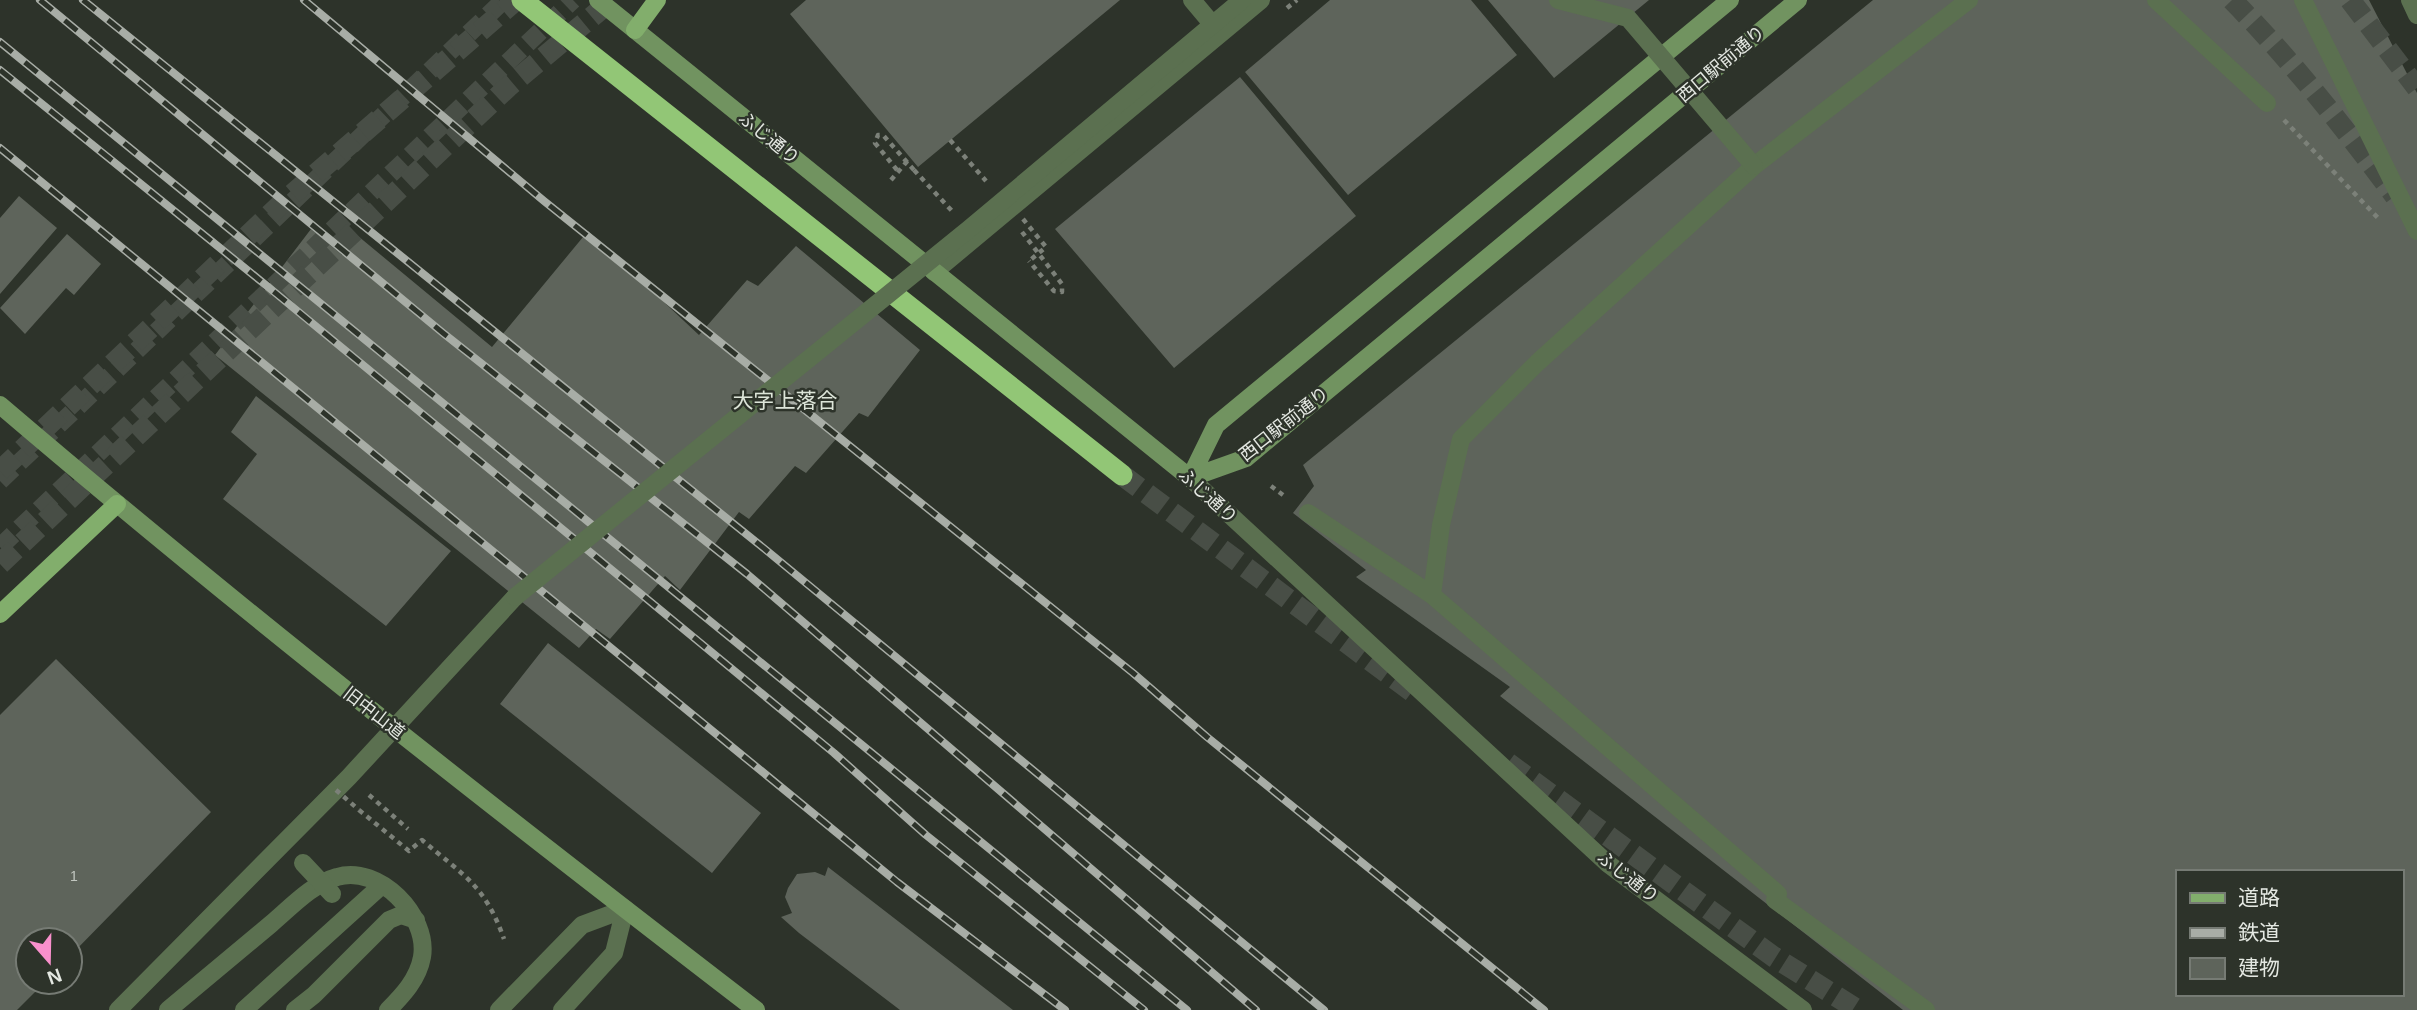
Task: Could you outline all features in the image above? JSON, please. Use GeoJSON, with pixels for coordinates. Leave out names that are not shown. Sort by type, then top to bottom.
{"type":"FeatureCollection","features":[{"type":"Feature","properties":{"kind":"highway"},"geometry":{"type":"LineString","coordinates":[[529,4],[1122,475]]}},
{"type":"Feature","properties":{"kind":"main road","name":"ふじ通り"},"geometry":{"type":"LineString","coordinates":[[598,0],[1190,478]]}},
{"type":"Feature","properties":{"kind":"main road"},"geometry":{"type":"LineString","coordinates":[[635,30],[657,0]]}},
{"type":"Feature","properties":{"kind":"main road"},"geometry":{"type":"LineString","coordinates":[[1190,478],[1216,425],[1730,0]]}},
{"type":"Feature","properties":{"kind":"main road","name":"西口駅前通り"},"geometry":{"type":"LineString","coordinates":[[1190,478],[1246,458],[1798,0]]}},
{"type":"Feature","properties":{"kind":"main road","name":"旧中山道"},"geometry":{"type":"LineString","coordinates":[[0,405],[117,505],[340,687],[756,1010]]}},
{"type":"Feature","properties":{"kind":"main road"},"geometry":{"type":"LineString","coordinates":[[0,614],[117,505]]}},
{"type":"Feature","properties":{"kind":"street"},"geometry":{"type":"LineString","coordinates":[[1192,0],[1213,24]]}},
{"type":"Feature","properties":{"kind":"street"},"geometry":{"type":"LineString","coordinates":[[118,1010],[343,784],[515,597],[969,229],[1242,0]]}},
{"type":"Feature","properties":{"kind":"street"},"geometry":{"type":"LineString","coordinates":[[934,272],[1261,0]]}},
{"type":"Feature","properties":{"kind":"street"},"geometry":{"type":"LineString","coordinates":[[1558,0],[1628,18],[1754,166]]}},
{"type":"Feature","properties":{"kind":"street"},"geometry":{"type":"LineString","coordinates":[[1432,596],[1441,525],[1461,439],[1536,363],[1754,166],[1969,0]]}},
{"type":"Feature","properties":{"kind":"street"},"geometry":{"type":"LineString","coordinates":[[2156,0],[2267,103]]}},
{"type":"Feature","properties":{"kind":"street"},"geometry":{"type":"LineString","coordinates":[[2303,0],[2417,231]]}},
{"type":"Feature","properties":{"kind":"street"},"geometry":{"type":"LineString","coordinates":[[2410,0],[2417,15]]}},
{"type":"Feature","properties":{"kind":"street","name":"ふじ通り"},"geometry":{"type":"LineString","coordinates":[[1190,478],[1607,863],[1802,1010]]}},
{"type":"Feature","properties":{"kind":"street"},"geometry":{"type":"LineString","coordinates":[[1308,513],[1432,596],[1778,894],[1775,900],[1926,1010]]}},
{"type":"Feature","properties":{"kind":"street"},"geometry":{"type":"LineString","coordinates":[[303,863],[332,894]]}},
{"type":"Feature","properties":{"kind":"street"},"geometry":{"type":"LineString","coordinates":[[168,1010],[306,894],[337,877],[358,875],[382,885],[416,920],[421,931],[422,959],[405,993],[388,1010]]}},
{"type":"Feature","properties":{"kind":"street"},"geometry":{"type":"LineString","coordinates":[[244,1010],[382,885]]}},
{"type":"Feature","properties":{"kind":"street"},"geometry":{"type":"LineString","coordinates":[[499,1010],[582,925],[625,909]]}},
{"type":"Feature","properties":{"kind":"street"},"geometry":{"type":"LineString","coordinates":[[562,1010],[614,953],[625,909]]}},
{"type":"Feature","properties":{"kind":"street"},"geometry":{"type":"LineString","coordinates":[[295,1010],[314,995],[389,920],[401,915],[416,920]]}},
{"type":"Feature","properties":{"kind":"path"},"geometry":{"type":"LineString","coordinates":[[2267,103],[2380,220]]}},
{"type":"Feature","properties":{"kind":"path"},"geometry":{"type":"LineString","coordinates":[[897,170],[875,143],[878,135],[883,135],[969,229]]}},
{"type":"Feature","properties":{"kind":"path"},"geometry":{"type":"LineString","coordinates":[[891,180],[910,158]]}},
{"type":"Feature","properties":{"kind":"path"},"geometry":{"type":"LineString","coordinates":[[1006,197],[1046,247],[1037,254],[1029,261],[1054,291],[1062,292],[1062,284],[1042,259],[1036,251],[1018,226]]}},
{"type":"Feature","properties":{"kind":"path"},"geometry":{"type":"LineString","coordinates":[[343,784],[408,829]]}},
{"type":"Feature","properties":{"kind":"path"},"geometry":{"type":"LineString","coordinates":[[343,784],[409,851],[422,840],[481,891],[492,906],[504,939]]}},
{"type":"Feature","properties":{"kind":"building"},"geometry":{"type":"Polygon","coordinates":[[[806,0],[1120,0],[918,167],[790,14],[806,0]]]}},
{"type":"Feature","properties":{"kind":"building"},"geometry":{"type":"Polygon","coordinates":[[[1330,0],[1471,0],[1517,55],[1348,195],[1245,72],[1330,0]]]}},
{"type":"Feature","properties":{"kind":"building"},"geometry":{"type":"Polygon","coordinates":[[[1488,0],[1649,0],[1554,78],[1488,0]]]}},
{"type":"Feature","properties":{"kind":"building"},"geometry":{"type":"Polygon","coordinates":[[[1873,0],[2369,0],[2417,93],[2417,1010],[1903,1010],[1500,696],[1510,687],[1356,577],[1366,570],[1293,513],[1314,486],[1303,465],[1873,0]]]}},
{"type":"Feature","properties":{"kind":"building"},"geometry":{"type":"Polygon","coordinates":[[[1240,77],[1356,216],[1174,368],[1055,229],[1240,77]]]}},
{"type":"Feature","properties":{"kind":"building"},"geometry":{"type":"Polygon","coordinates":[[[19,196],[57,228],[0,294],[0,218],[19,196]]]}},
{"type":"Feature","properties":{"kind":"building"},"geometry":{"type":"Polygon","coordinates":[[[311,229],[342,255],[358,236],[492,347],[588,231],[699,335],[747,280],[758,286],[796,246],[920,350],[868,417],[859,413],[806,473],[795,466],[749,519],[739,512],[680,590],[665,576],[610,639],[596,629],[579,648],[215,355],[311,229]]]}},
{"type":"Feature","properties":{"kind":"building"},"geometry":{"type":"Polygon","coordinates":[[[67,234],[101,264],[74,295],[66,288],[25,334],[0,308],[67,234]]]}},
{"type":"Feature","properties":{"kind":"building"},"geometry":{"type":"Polygon","coordinates":[[[256,396],[451,551],[386,626],[223,499],[257,454],[231,432],[256,396]]]}},
{"type":"Feature","properties":{"kind":"building"},"geometry":{"type":"Polygon","coordinates":[[[548,643],[761,813],[712,873],[500,704],[548,643]]]}},
{"type":"Feature","properties":{"kind":"building"},"geometry":{"type":"Polygon","coordinates":[[[56,659],[211,812],[84,942],[84,926],[14,926],[14,996],[31,996],[17,1010],[0,1010],[0,715],[56,659]]]}},
{"type":"Feature","properties":{"kind":"building"},"geometry":{"type":"Polygon","coordinates":[[[828,867],[1013,1010],[900,1010],[799,933],[781,917],[792,913],[785,897],[788,888],[797,874],[815,872],[825,876],[828,867]]]}},
{"type":"Feature","properties":{"kind":"tunnel"},"geometry":{"type":"LineString","coordinates":[[0,481],[504,0]]}},
{"type":"Feature","properties":{"kind":"tunnel"},"geometry":{"type":"LineString","coordinates":[[0,471],[280,205],[516,0]]}},
{"type":"Feature","properties":{"kind":"tunnel"},"geometry":{"type":"LineString","coordinates":[[0,547],[573,0]]}},
{"type":"Feature","properties":{"kind":"tunnel"},"geometry":{"type":"LineString","coordinates":[[0,564],[508,87],[612,0]]}},
{"type":"Feature","properties":{"kind":"tunnel"},"geometry":{"type":"LineString","coordinates":[[2232,0],[2317,95],[2395,196]]}},
{"type":"Feature","properties":{"kind":"tunnel"},"geometry":{"type":"LineString","coordinates":[[2350,0],[2417,88]]}},
{"type":"Feature","properties":{"kind":"tunnel"},"geometry":{"type":"LineString","coordinates":[[1122,475],[1418,696]]}},
{"type":"Feature","properties":{"kind":"tunnel"},"geometry":{"type":"LineString","coordinates":[[1508,763],[1774,957],[1858,1010]]}},
{"type":"Feature","properties":{"kind":"railway"},"geometry":{"type":"LineString","coordinates":[[40,0],[443,333],[747,574],[1256,1010]]}},
{"type":"Feature","properties":{"kind":"railway"},"geometry":{"type":"LineString","coordinates":[[83,0],[766,550],[1324,1010]]}},
{"type":"Feature","properties":{"kind":"railway"},"geometry":{"type":"LineString","coordinates":[[304,0],[544,201],[1133,673],[1207,737],[1544,1010]]}},
{"type":"Feature","properties":{"kind":"railway"},"geometry":{"type":"LineString","coordinates":[[0,42],[1187,1010]]}},
{"type":"Feature","properties":{"kind":"railway"},"geometry":{"type":"LineString","coordinates":[[0,70],[834,753],[926,835],[1144,1010]]}},
{"type":"Feature","properties":{"kind":"railway"},"geometry":{"type":"LineString","coordinates":[[0,148],[897,882],[1065,1010]]}},
{"type":"Feature","properties":{"kind":"district","name":"大字上落合"},"geometry":{"type":"Point","coordinates":[785,401]}}]}
